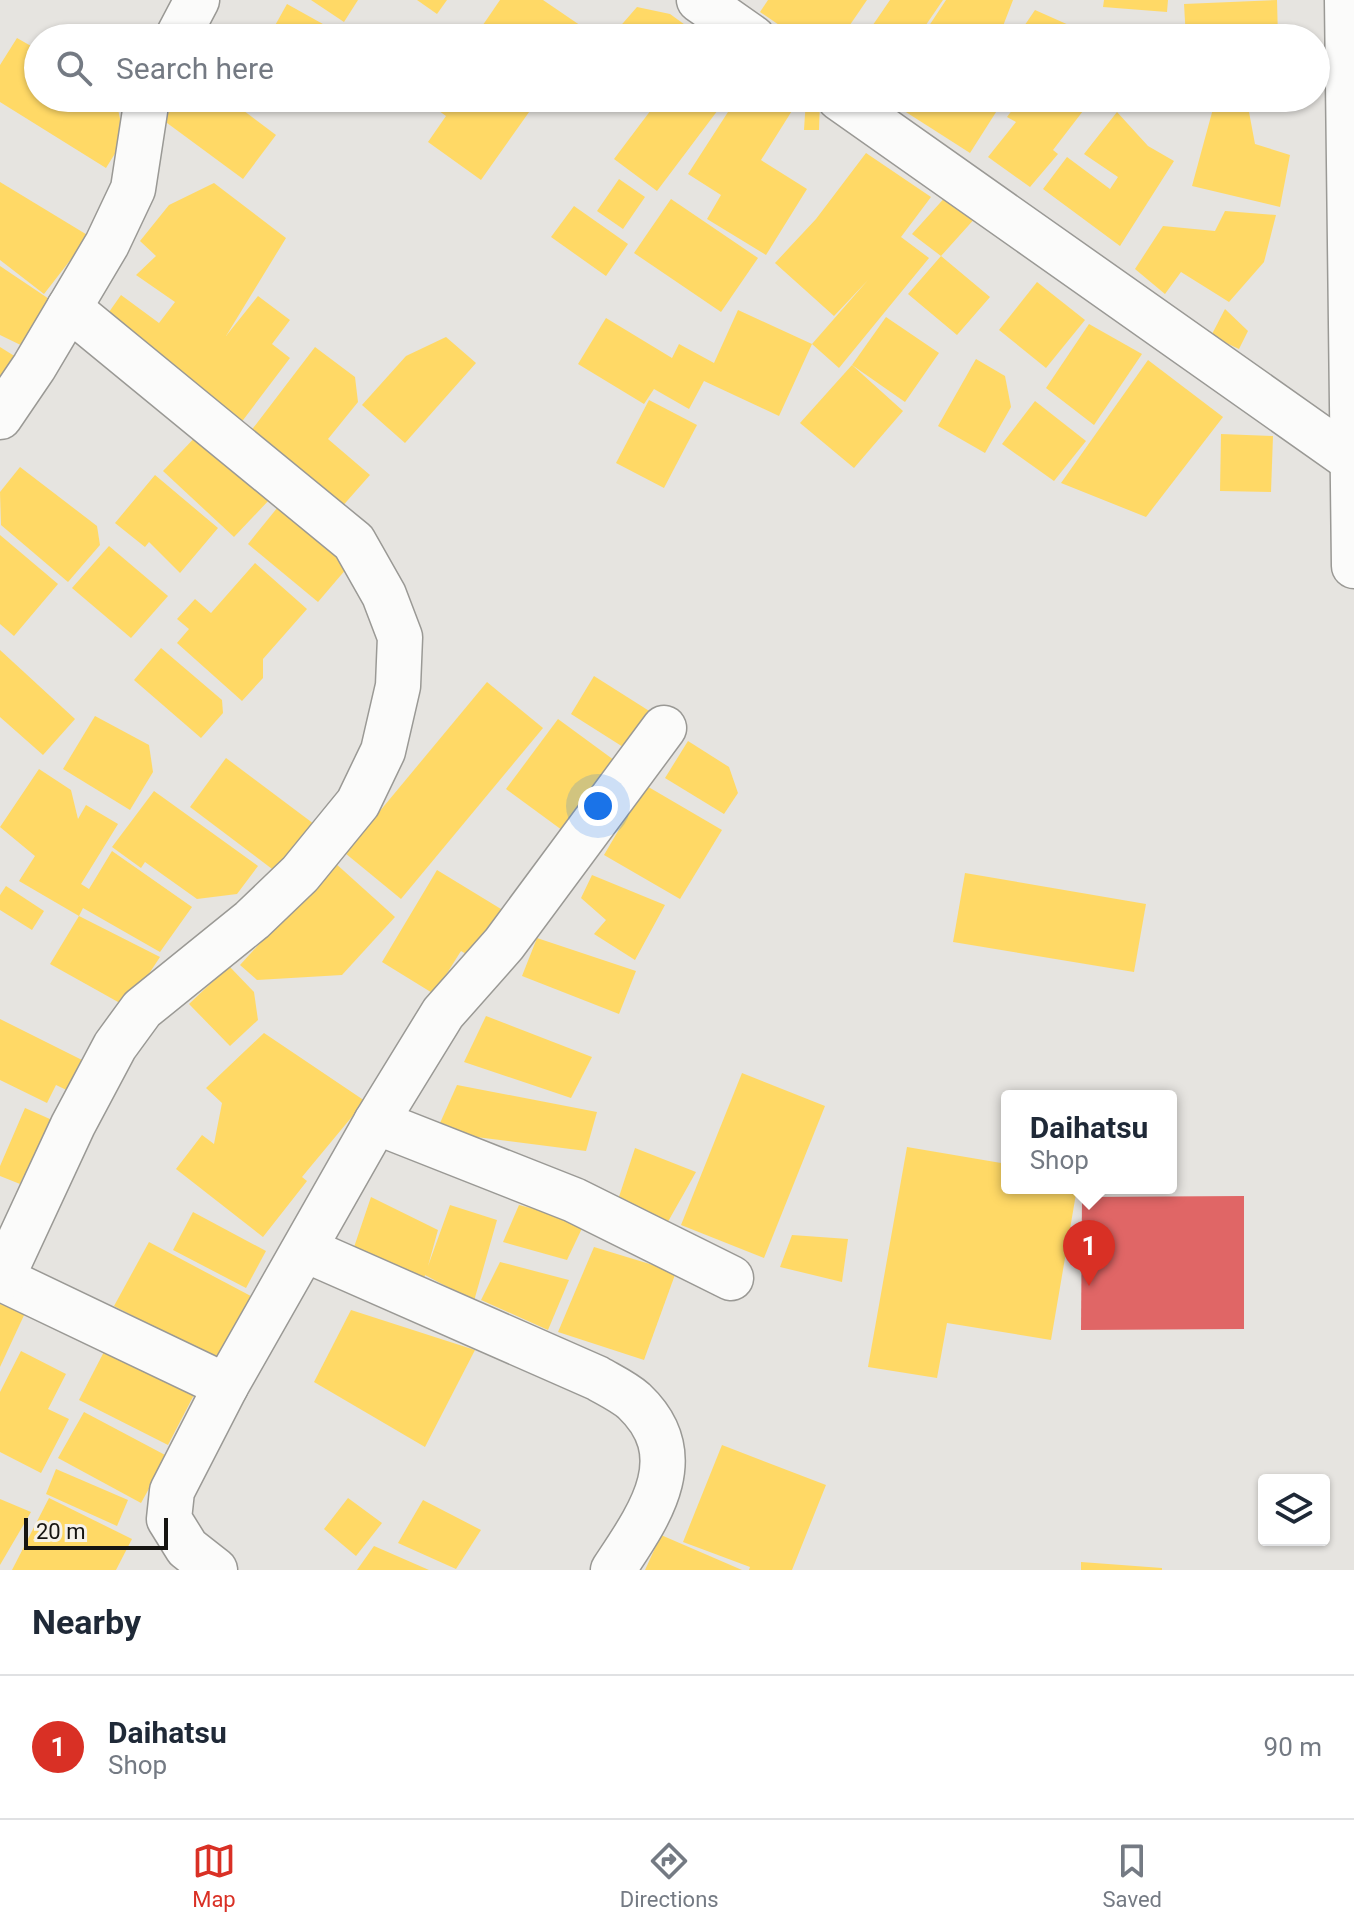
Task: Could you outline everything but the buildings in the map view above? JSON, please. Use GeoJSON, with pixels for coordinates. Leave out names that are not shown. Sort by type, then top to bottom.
{"type":"FeatureCollection","features":[{"type":"Feature","properties":{"kind":"main road"},"geometry":{"type":"LineString","coordinates":[[184,24],[197,0]]}},
{"type":"Feature","properties":{"kind":"main road"},"geometry":{"type":"LineString","coordinates":[[699,0],[733,24]]}},
{"type":"Feature","properties":{"kind":"main road"},"geometry":{"type":"LineString","coordinates":[[1347,0],[1354,566]]}},
{"type":"Feature","properties":{"kind":"main road"},"geometry":{"type":"LineString","coordinates":[[0,417],[107,244],[133,189],[145,112]]}},
{"type":"Feature","properties":{"kind":"main road"},"geometry":{"type":"LineString","coordinates":[[859,112],[1352,460]]}},
{"type":"Feature","properties":{"kind":"main road"},"geometry":{"type":"LineString","coordinates":[[69,308],[354,542],[384,595],[400,637],[398,686],[383,751],[358,803],[300,874],[242,928],[142,1009],[115,1046],[73,1125],[1,1278],[226,1386]]}},
{"type":"Feature","properties":{"kind":"main road"},"geometry":{"type":"LineString","coordinates":[[215,1570],[187,1548],[169,1519],[172,1491],[226,1386],[376,1122],[443,1013],[504,944],[664,728]]}},
{"type":"Feature","properties":{"kind":"main road"},"geometry":{"type":"LineString","coordinates":[[376,1122],[574,1200],[731,1278]]}},
{"type":"Feature","properties":{"kind":"main road"},"geometry":{"type":"LineString","coordinates":[[306,1250],[597,1378],[633,1401],[657,1432],[665,1471],[647,1519],[613,1570]]}},
{"type":"Feature","properties":{"kind":"place","name":"Daihatsu"},"geometry":{"type":"Point","coordinates":[1089,1286]}}]}
